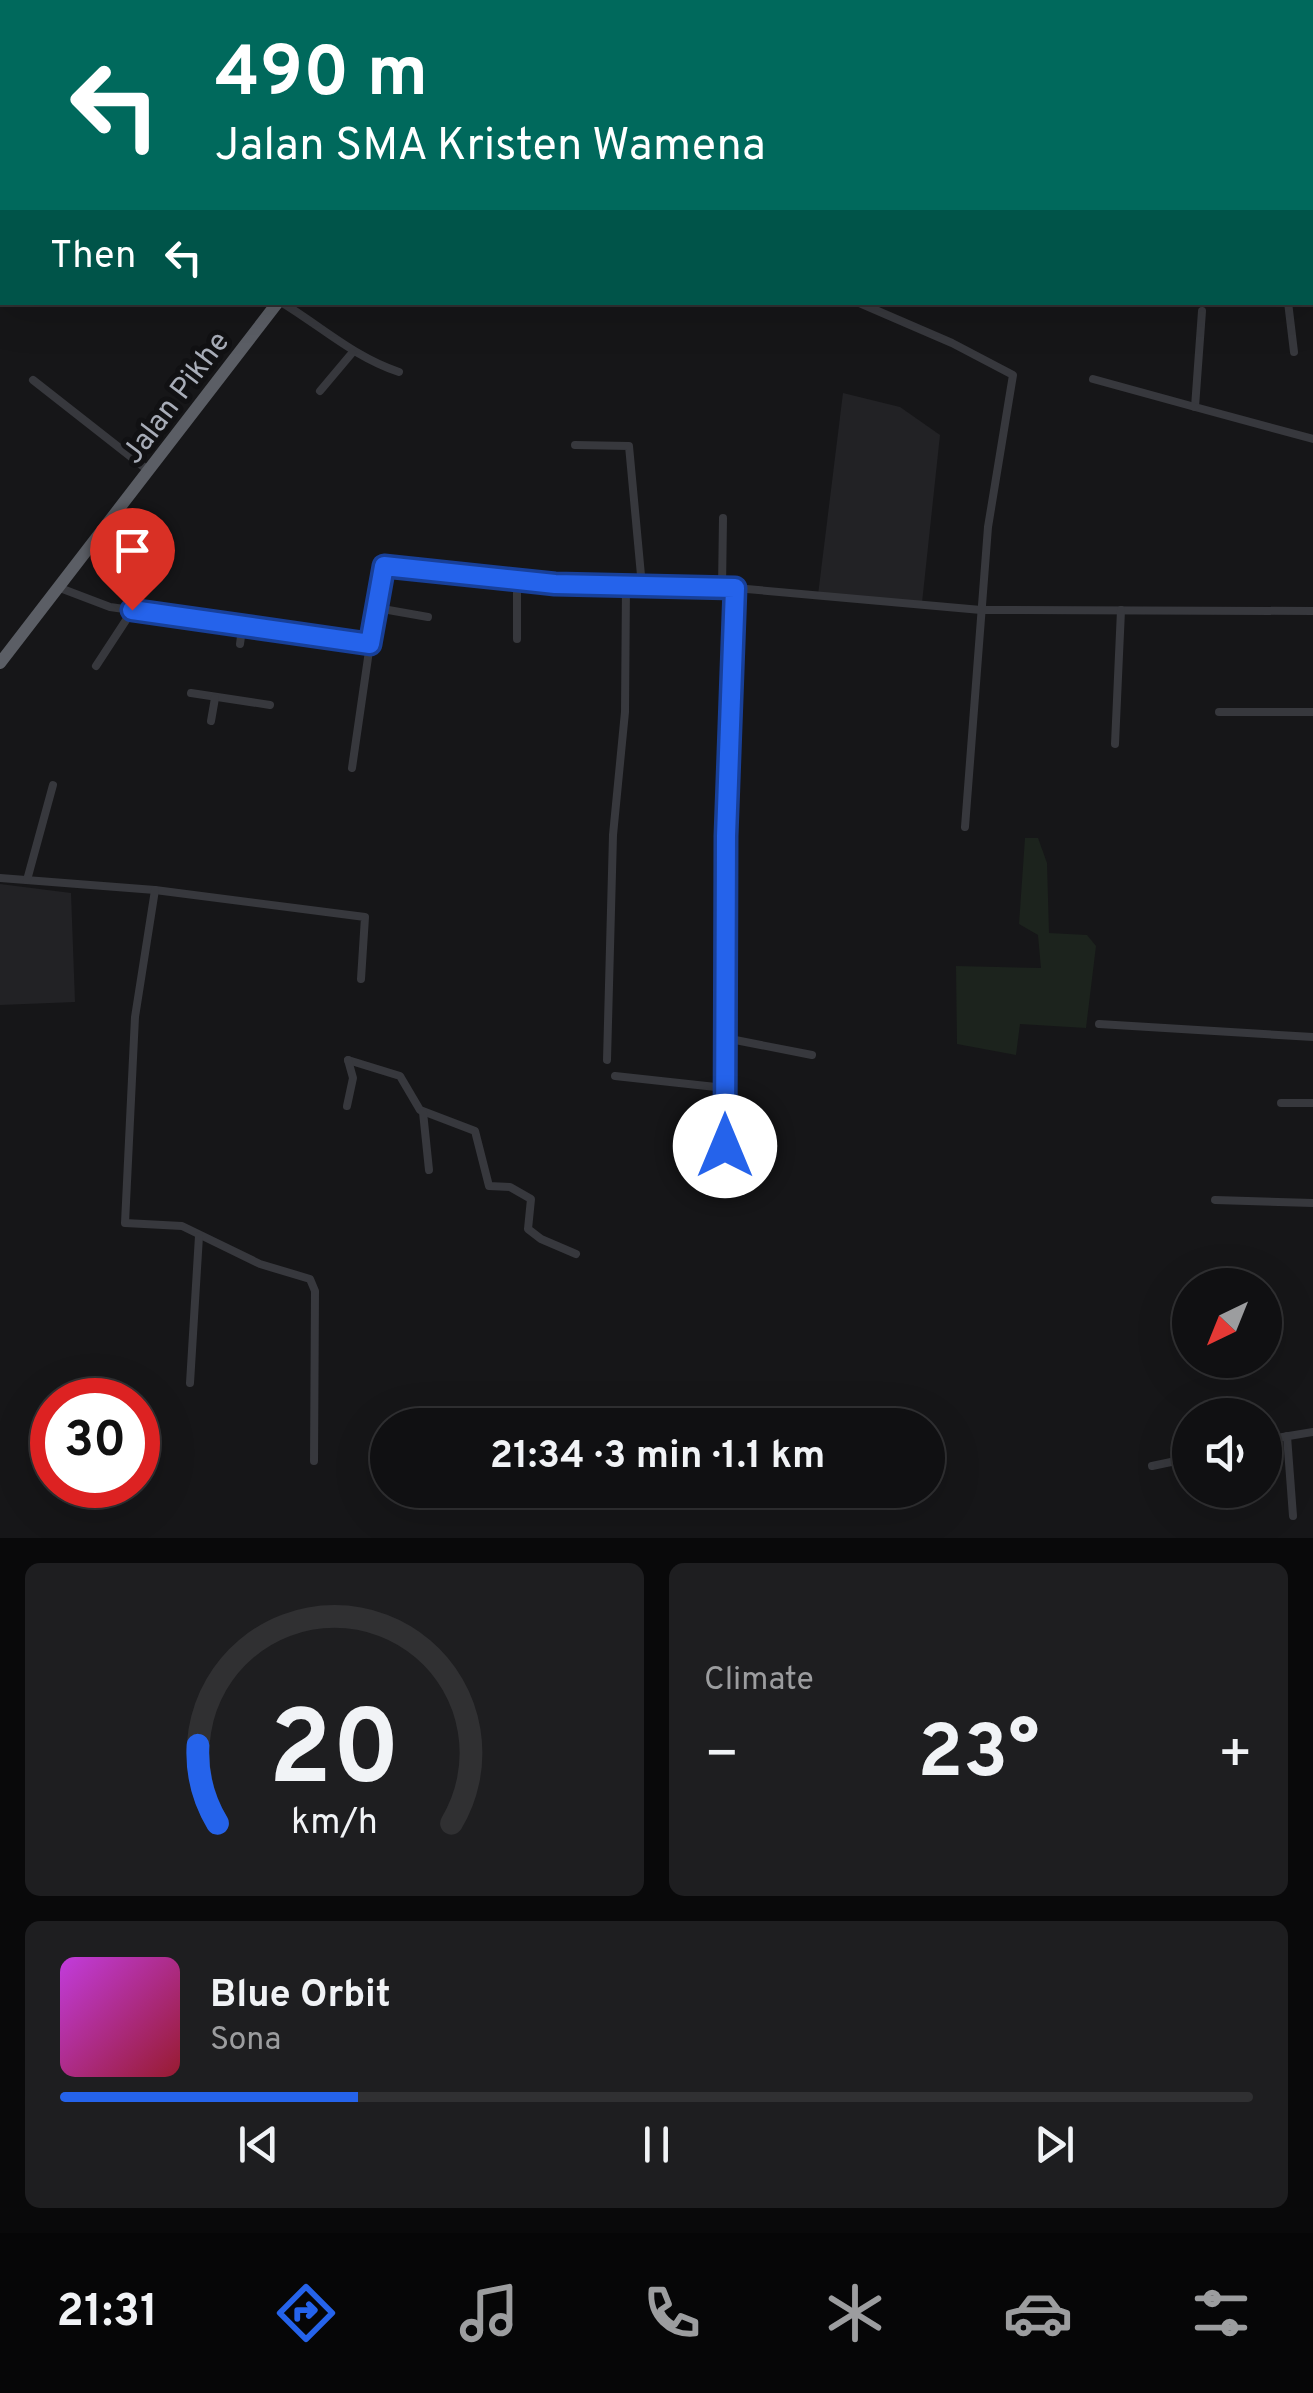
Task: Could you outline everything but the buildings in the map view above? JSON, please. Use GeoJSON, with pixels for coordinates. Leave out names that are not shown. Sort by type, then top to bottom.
{"type":"FeatureCollection","features":[{"type":"Feature","properties":{"kind":"highway","name":"Jalan Pikhe"},"geometry":{"type":"LineString","coordinates":[[2,657],[60,588],[278,305]]}},
{"type":"Feature","properties":{"kind":"street"},"geometry":{"type":"LineString","coordinates":[[285,305],[319,325],[352,353],[400,372]]}},
{"type":"Feature","properties":{"kind":"street"},"geometry":{"type":"LineString","coordinates":[[864,305],[952,343],[1013,375],[988,526],[965,827]]}},
{"type":"Feature","properties":{"kind":"street"},"geometry":{"type":"LineString","coordinates":[[1288,305],[1294,352]]}},
{"type":"Feature","properties":{"kind":"street"},"geometry":{"type":"LineString","coordinates":[[1195,407],[1202,311]]}},
{"type":"Feature","properties":{"kind":"street"},"geometry":{"type":"LineString","coordinates":[[320,391],[352,353]]}},
{"type":"Feature","properties":{"kind":"street"},"geometry":{"type":"LineString","coordinates":[[1093,379],[1313,439]]}},
{"type":"Feature","properties":{"kind":"street"},"geometry":{"type":"LineString","coordinates":[[33,380],[150,472]]}},
{"type":"Feature","properties":{"kind":"street"},"geometry":{"type":"LineString","coordinates":[[575,445],[629,446],[642,586]]}},
{"type":"Feature","properties":{"kind":"street"},"geometry":{"type":"LineString","coordinates":[[722,588],[723,518]]}},
{"type":"Feature","properties":{"kind":"street"},"geometry":{"type":"LineString","coordinates":[[352,768],[384,566],[555,584],[735,588],[982,610],[1313,610]]}},
{"type":"Feature","properties":{"kind":"street"},"geometry":{"type":"LineString","coordinates":[[517,577],[517,640]]}},
{"type":"Feature","properties":{"kind":"street"},"geometry":{"type":"LineString","coordinates":[[607,1060],[614,835],[625,712],[626,585]]}},
{"type":"Feature","properties":{"kind":"street"},"geometry":{"type":"LineString","coordinates":[[60,588],[132,610],[370,644]]}},
{"type":"Feature","properties":{"kind":"street"},"geometry":{"type":"LineString","coordinates":[[725,1146],[726,836],[735,588]]}},
{"type":"Feature","properties":{"kind":"street"},"geometry":{"type":"LineString","coordinates":[[377,608],[428,617]]}},
{"type":"Feature","properties":{"kind":"street"},"geometry":{"type":"LineString","coordinates":[[96,666],[132,610]]}},
{"type":"Feature","properties":{"kind":"street"},"geometry":{"type":"LineString","coordinates":[[1114,744],[1121,610]]}},
{"type":"Feature","properties":{"kind":"street"},"geometry":{"type":"LineString","coordinates":[[240,644],[242,628]]}},
{"type":"Feature","properties":{"kind":"street"},"geometry":{"type":"LineString","coordinates":[[191,693],[270,706]]}},
{"type":"Feature","properties":{"kind":"street"},"geometry":{"type":"LineString","coordinates":[[211,721],[214,698]]}},
{"type":"Feature","properties":{"kind":"street"},"geometry":{"type":"LineString","coordinates":[[1219,712],[1313,712]]}},
{"type":"Feature","properties":{"kind":"street"},"geometry":{"type":"LineString","coordinates":[[27,880],[53,785]]}},
{"type":"Feature","properties":{"kind":"street"},"geometry":{"type":"LineString","coordinates":[[0,878],[155,890],[365,917],[361,979]]}},
{"type":"Feature","properties":{"kind":"street"},"geometry":{"type":"LineString","coordinates":[[155,890],[135,1016],[125,1223],[170,1224],[260,1264],[305,1276],[313,1284],[314,1460]]}},
{"type":"Feature","properties":{"kind":"street"},"geometry":{"type":"LineString","coordinates":[[1099,1024],[1313,1037]]}},
{"type":"Feature","properties":{"kind":"street"},"geometry":{"type":"LineString","coordinates":[[725,1038],[812,1055]]}},
{"type":"Feature","properties":{"kind":"street"},"geometry":{"type":"LineString","coordinates":[[347,1106],[353,1078],[348,1060],[400,1076],[424,1112],[428,1170]]}},
{"type":"Feature","properties":{"kind":"street"},"geometry":{"type":"LineString","coordinates":[[615,1076],[725,1088]]}},
{"type":"Feature","properties":{"kind":"street"},"geometry":{"type":"LineString","coordinates":[[1281,1103],[1313,1102]]}},
{"type":"Feature","properties":{"kind":"street"},"geometry":{"type":"LineString","coordinates":[[424,1112],[475,1131],[489,1186],[510,1187],[531,1198],[528,1229],[540,1239],[576,1254]]}},
{"type":"Feature","properties":{"kind":"street"},"geometry":{"type":"LineString","coordinates":[[1216,1200],[1313,1202]]}},
{"type":"Feature","properties":{"kind":"street"},"geometry":{"type":"LineString","coordinates":[[190,1383],[199,1236]]}},
{"type":"Feature","properties":{"kind":"street"},"geometry":{"type":"LineString","coordinates":[[1282,1437],[1313,1432]]}},
{"type":"Feature","properties":{"kind":"street"},"geometry":{"type":"LineString","coordinates":[[1287,1436],[1293,1516]]}},
{"type":"Feature","properties":{"kind":"street"},"geometry":{"type":"LineString","coordinates":[[1152,1466],[1172,1462]]}},
{"type":"Feature","properties":{"kind":"shaded area"},"geometry":{"type":"Polygon","coordinates":[[[843,393],[900,407],[940,435],[922,603],[818,595],[843,393]]]}},
{"type":"Feature","properties":{"kind":"shaded area"},"geometry":{"type":"Polygon","coordinates":[[[1025,838],[1038,838],[1047,863],[1049,933],[1087,935],[1096,946],[1086,1028],[1020,1024],[1016,1055],[957,1044],[956,966],[1041,968],[1038,935],[1019,924],[1025,838]]]}},
{"type":"Feature","properties":{"kind":"shaded area"},"geometry":{"type":"Polygon","coordinates":[[[0,884],[71,893],[75,1002],[0,1005],[0,884]]]}},
{"type":"Feature","properties":{"kind":"route"},"geometry":{"type":"LineString","coordinates":[[132,610],[301,638],[370,644],[384,566],[536,578],[555,584],[735,588],[726,836],[725,1146]]}}]}
